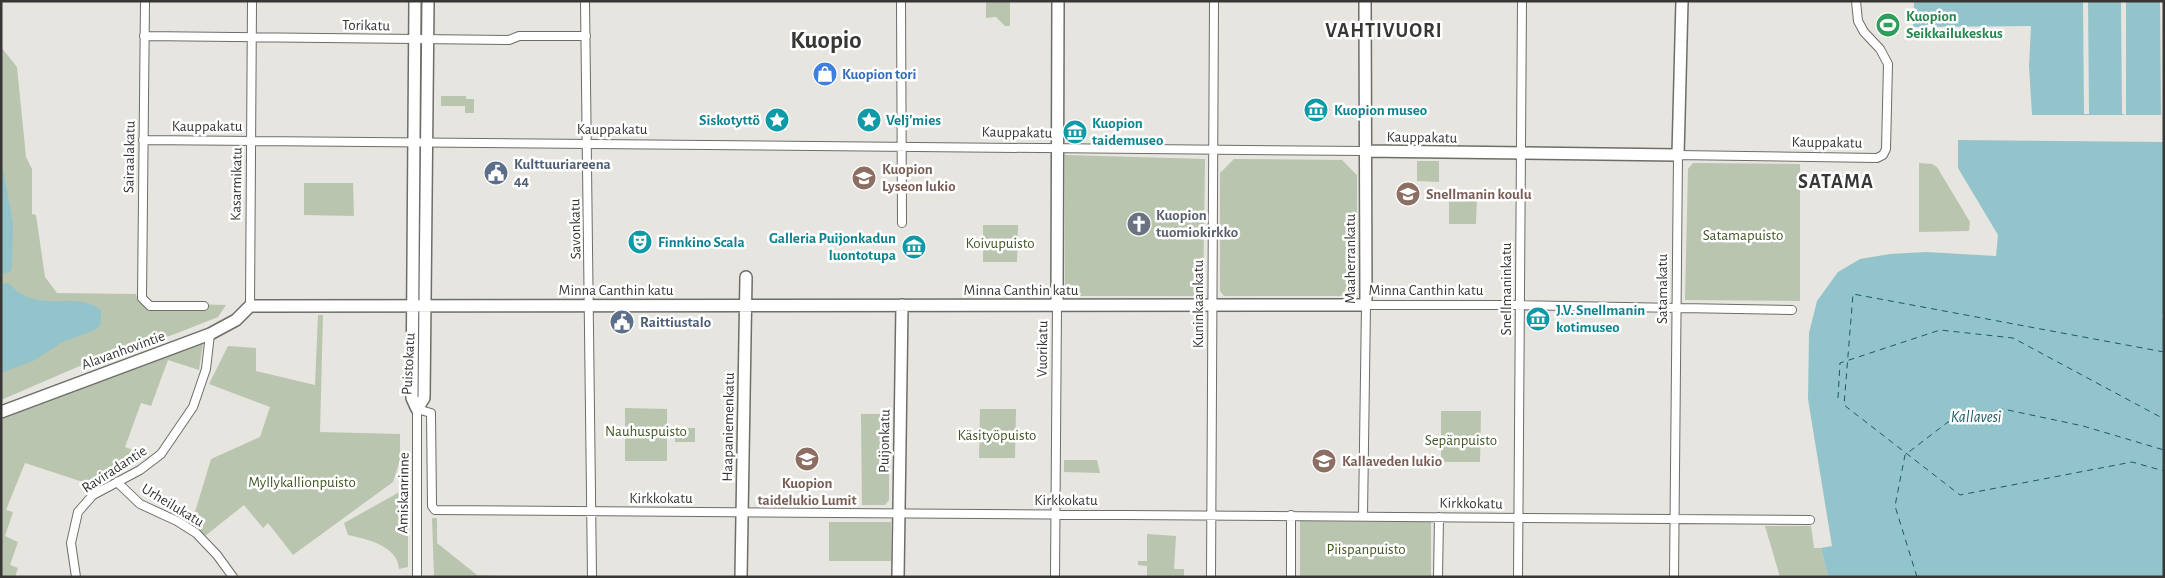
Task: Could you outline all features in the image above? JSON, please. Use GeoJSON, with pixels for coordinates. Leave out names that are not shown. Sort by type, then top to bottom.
{"type":"FeatureCollection","features":[{"type":"Feature","properties":{"kind":"main road","name":"Puistokatu"},"geometry":{"type":"LineString","coordinates":[[415,1],[412,398],[417,409]]}},
{"type":"Feature","properties":{"kind":"main road","name":"Puistokatu"},"geometry":{"type":"LineString","coordinates":[[417,409],[424,398],[428,1]]}},
{"type":"Feature","properties":{"kind":"main road","name":"Vuorikatu"},"geometry":{"type":"LineString","coordinates":[[1057,305],[1054,148],[1058,1]]}},
{"type":"Feature","properties":{"kind":"main road","name":"Maaherrankatu"},"geometry":{"type":"LineString","coordinates":[[1365,1],[1366,306]]}},
{"type":"Feature","properties":{"kind":"main road","name":"Satamakatu"},"geometry":{"type":"LineString","coordinates":[[1678,155],[1682,1]]}},
{"type":"Feature","properties":{"kind":"main road","name":"Kauppakatu"},"geometry":{"type":"LineString","coordinates":[[1364,151],[1678,155]]}},
{"type":"Feature","properties":{"kind":"main road","name":"Haapaniemenkatu"},"geometry":{"type":"LineString","coordinates":[[741,577],[746,277]]}},
{"type":"Feature","properties":{"kind":"main road","name":"Minna Canthin katu"},"geometry":{"type":"LineString","coordinates":[[250,306],[413,304],[1366,306]]}},
{"type":"Feature","properties":{"kind":"main road","name":"Puijonkatu"},"geometry":{"type":"LineString","coordinates":[[898,577],[902,305]]}},
{"type":"Feature","properties":{"kind":"main road","name":"Alavanhovintie"},"geometry":{"type":"LineString","coordinates":[[1,412],[210,334],[236,320],[250,306]]}},
{"type":"Feature","properties":{"kind":"street","name":"Sairaalakatu"},"geometry":{"type":"LineString","coordinates":[[145,1],[142,298],[148,305],[153,307],[204,306]]}},
{"type":"Feature","properties":{"kind":"street","name":"Kasarmikatu"},"geometry":{"type":"LineString","coordinates":[[250,306],[252,1]]}},
{"type":"Feature","properties":{"kind":"street","name":"Savonkatu"},"geometry":{"type":"LineString","coordinates":[[585,1],[592,577]]}},
{"type":"Feature","properties":{"kind":"street"},"geometry":{"type":"LineString","coordinates":[[901,1],[902,223]]}},
{"type":"Feature","properties":{"kind":"street","name":"Kuninkaankatu"},"geometry":{"type":"LineString","coordinates":[[1211,577],[1214,1]]}},
{"type":"Feature","properties":{"kind":"street","name":"Snellmaninkatu"},"geometry":{"type":"LineString","coordinates":[[1518,577],[1522,1]]}},
{"type":"Feature","properties":{"kind":"street","name":"Kauppakatu"},"geometry":{"type":"LineString","coordinates":[[1678,155],[1877,158],[1883,155],[1886,149],[1888,64],[1880,49],[1864,32],[1858,21],[1856,1]]}},
{"type":"Feature","properties":{"kind":"street","name":"Torikatu"},"geometry":{"type":"LineString","coordinates":[[144,36],[414,40],[509,40],[519,36],[586,36]]}},
{"type":"Feature","properties":{"kind":"street","name":"Kauppakatu"},"geometry":{"type":"LineString","coordinates":[[143,140],[1364,151]]}},
{"type":"Feature","properties":{"kind":"street","name":"Satamakatu"},"geometry":{"type":"LineString","coordinates":[[1674,577],[1678,155]]}},
{"type":"Feature","properties":{"kind":"street","name":"Vuorikatu"},"geometry":{"type":"LineString","coordinates":[[1055,577],[1057,305]]}},
{"type":"Feature","properties":{"kind":"street","name":"Minna Canthin katu"},"geometry":{"type":"LineString","coordinates":[[1366,306],[1519,305],[1792,310]]}},
{"type":"Feature","properties":{"kind":"street","name":"Maaherrankatu"},"geometry":{"type":"LineString","coordinates":[[1364,516],[1366,306]]}},
{"type":"Feature","properties":{"kind":"street","name":"Raviradantie"},"geometry":{"type":"LineString","coordinates":[[76,577],[71,543],[78,512],[93,495],[140,470],[161,454],[193,407],[206,369],[210,334]]}},
{"type":"Feature","properties":{"kind":"street","name":"Kirkkokatu"},"geometry":{"type":"LineString","coordinates":[[417,409],[431,413],[432,506],[435,510],[1810,520]]}},
{"type":"Feature","properties":{"kind":"street","name":"Amiskanrinne"},"geometry":{"type":"LineString","coordinates":[[417,409],[417,577]]}},
{"type":"Feature","properties":{"kind":"street","name":"Urheilukatu"},"geometry":{"type":"LineString","coordinates":[[117,482],[140,504],[177,521],[196,533],[217,555],[233,577]]}},
{"type":"Feature","properties":{"kind":"street"},"geometry":{"type":"LineString","coordinates":[[1291,515],[1291,577]]}},
{"type":"Feature","properties":{"kind":"street"},"geometry":{"type":"LineString","coordinates":[[1438,577],[1439,517]]}},
{"type":"Feature","properties":{"kind":"green space"},"geometry":{"type":"Polygon","coordinates":[[[986,1],[1010,1],[1010,26],[1005,26],[996,17],[986,18],[986,1]]]}},
{"type":"Feature","properties":{"kind":"green space"},"geometry":{"type":"Polygon","coordinates":[[[1,47],[17,67],[26,157],[32,169],[32,214],[36,215],[45,277],[57,293],[136,294],[137,298],[142,298],[145,303],[226,305],[218,317],[175,334],[82,365],[1,400],[1,47]]]}},
{"type":"Feature","properties":{"kind":"green space"},"geometry":{"type":"Polygon","coordinates":[[[441,96],[466,96],[466,99],[474,99],[474,113],[465,113],[465,106],[441,106],[441,96]]]}},
{"type":"Feature","properties":{"kind":"green space"},"geometry":{"type":"Polygon","coordinates":[[[1065,155],[1205,159],[1203,296],[1065,296],[1065,155]]]}},
{"type":"Feature","properties":{"kind":"green space"},"geometry":{"type":"Polygon","coordinates":[[[1234,159],[1342,160],[1357,175],[1357,281],[1341,296],[1224,296],[1220,291],[1220,173],[1234,159]]]}},
{"type":"Feature","properties":{"kind":"green space"},"geometry":{"type":"Polygon","coordinates":[[[1417,161],[1439,161],[1439,182],[1417,181],[1417,161]]]}},
{"type":"Feature","properties":{"kind":"green space","name":"Satamapuisto"},"geometry":{"type":"Polygon","coordinates":[[[1693,163],[1800,164],[1800,301],[1685,300],[1688,169],[1693,163]]]}},
{"type":"Feature","properties":{"kind":"green space"},"geometry":{"type":"Polygon","coordinates":[[[1919,163],[1932,164],[1937,167],[1970,222],[1969,231],[1919,232],[1919,163]]]}},
{"type":"Feature","properties":{"kind":"green space"},"geometry":{"type":"Polygon","coordinates":[[[304,183],[353,183],[354,216],[304,215],[304,183]]]}},
{"type":"Feature","properties":{"kind":"green space"},"geometry":{"type":"Polygon","coordinates":[[[1449,197],[1477,197],[1476,224],[1449,224],[1449,197]]]}},
{"type":"Feature","properties":{"kind":"green space","name":"Koivupuisto"},"geometry":{"type":"Polygon","coordinates":[[[983,225],[1018,225],[1017,262],[983,262],[983,225]]]}},
{"type":"Feature","properties":{"kind":"green space","name":"Myllykallionpuisto"},"geometry":{"type":"Polygon","coordinates":[[[318,315],[323,315],[320,432],[400,434],[400,460],[393,482],[293,555],[268,523],[263,528],[244,505],[205,536],[192,522],[211,459],[260,437],[270,407],[209,384],[228,346],[256,348],[256,371],[315,385],[318,315]]]}},
{"type":"Feature","properties":{"kind":"green space"},"geometry":{"type":"Polygon","coordinates":[[[203,344],[199,370],[168,360],[151,406],[141,403],[125,447],[148,456],[129,468],[92,485],[25,463],[6,510],[13,512],[5,536],[18,542],[10,565],[18,568],[15,577],[1,577],[1,416],[203,344]]]}},
{"type":"Feature","properties":{"kind":"green space","name":"Nauhuspuisto"},"geometry":{"type":"Polygon","coordinates":[[[625,408],[667,409],[667,461],[625,461],[625,408]]]}},
{"type":"Feature","properties":{"kind":"green space","name":"Käsityöpuisto"},"geometry":{"type":"Polygon","coordinates":[[[980,409],[1016,409],[1015,458],[979,458],[980,409]]]}},
{"type":"Feature","properties":{"kind":"green space","name":"Sepänpuisto"},"geometry":{"type":"Polygon","coordinates":[[[1441,411],[1481,411],[1480,462],[1441,462],[1441,411]]]}},
{"type":"Feature","properties":{"kind":"green space"},"geometry":{"type":"Polygon","coordinates":[[[861,414],[889,414],[889,500],[885,505],[862,505],[861,414]]]}},
{"type":"Feature","properties":{"kind":"green space"},"geometry":{"type":"Polygon","coordinates":[[[675,428],[695,428],[695,442],[675,442],[675,428]]]}},
{"type":"Feature","properties":{"kind":"green space"},"geometry":{"type":"Polygon","coordinates":[[[1064,460],[1097,460],[1100,473],[1064,472],[1064,460]]]}},
{"type":"Feature","properties":{"kind":"green space","name":"Myllykallionpuisto"},"geometry":{"type":"Polygon","coordinates":[[[403,490],[408,499],[408,567],[399,569],[397,561],[387,549],[372,541],[348,535],[344,523],[403,490]]]}},
{"type":"Feature","properties":{"kind":"green space"},"geometry":{"type":"Polygon","coordinates":[[[432,518],[437,518],[437,543],[477,575],[551,577],[434,577],[432,518]]]}},
{"type":"Feature","properties":{"kind":"green space","name":"Piispanpuisto"},"geometry":{"type":"Polygon","coordinates":[[[1300,521],[1431,522],[1431,577],[1300,577],[1300,521]]]}},
{"type":"Feature","properties":{"kind":"green space"},"geometry":{"type":"Polygon","coordinates":[[[829,522],[891,522],[891,561],[829,561],[829,522]]]}},
{"type":"Feature","properties":{"kind":"green space"},"geometry":{"type":"Polygon","coordinates":[[[1765,526],[1811,526],[1814,548],[1821,548],[1828,577],[1780,577],[1765,526]]]}},
{"type":"Feature","properties":{"kind":"green space"},"geometry":{"type":"Polygon","coordinates":[[[1147,534],[1176,536],[1174,569],[1184,569],[1184,577],[1147,577],[1147,566],[1138,565],[1138,561],[1147,561],[1147,534]]]}},
{"type":"Feature","properties":{"kind":"water"},"geometry":{"type":"Polygon","coordinates":[[[1914,1],[2164,1],[2164,115],[2032,115],[2029,66],[2031,26],[1913,27],[1914,1]]]}},
{"type":"Feature","properties":{"kind":"water","name":"Kallavesi"},"geometry":{"type":"Polygon","coordinates":[[[1958,140],[2164,142],[2164,311],[2162,316],[2164,319],[2164,577],[1828,577],[1821,548],[1832,546],[1808,399],[1809,333],[1817,301],[1838,272],[1860,259],[1890,254],[1926,252],[1996,256],[1998,235],[1958,168],[1958,140]]]}},
{"type":"Feature","properties":{"kind":"water"},"geometry":{"type":"Polygon","coordinates":[[[1,160],[13,223],[12,267],[10,272],[1,274],[1,160]]]}},
{"type":"Feature","properties":{"kind":"water"},"geometry":{"type":"Polygon","coordinates":[[[8,283],[18,292],[30,298],[82,302],[92,305],[101,310],[101,324],[95,330],[61,343],[35,360],[1,373],[1,284],[8,283]]]}},
{"type":"Feature","properties":{"kind":"pier"},"geometry":{"type":"Polygon","coordinates":[[[2083,1],[2088,1],[2089,114],[2084,114],[2083,1]]]}},
{"type":"Feature","properties":{"kind":"pier"},"geometry":{"type":"Polygon","coordinates":[[[2121,1],[2126,1],[2126,115],[2122,114],[2121,1]]]}},
{"type":"Feature","properties":{"kind":"pier"},"geometry":{"type":"Polygon","coordinates":[[[2160,1],[2164,1],[2164,115],[2161,115],[2160,1]]]}},
{"type":"Feature","properties":{"kind":"ferry route"},"geometry":{"type":"LineString","coordinates":[[2164,352],[1853,294],[1844,405],[1960,495],[2132,462],[2164,471]]}},
{"type":"Feature","properties":{"kind":"ferry route"},"geometry":{"type":"LineString","coordinates":[[1838,398],[1840,363],[1940,330],[2013,338],[2164,419]]}},
{"type":"Feature","properties":{"kind":"ferry route"},"geometry":{"type":"LineString","coordinates":[[1917,577],[1895,506],[1905,455],[1948,422],[2003,409],[2083,426],[2164,450]]}},
{"type":"Feature","properties":{"kind":"place","name":"Kuopion Seikkailukeskus"},"geometry":{"type":"Point","coordinates":[1888,25]}},
{"type":"Feature","properties":{"kind":"place","name":"Kuopion tori"},"geometry":{"type":"Point","coordinates":[825,74]}},
{"type":"Feature","properties":{"kind":"place","name":"Kuopion museo"},"geometry":{"type":"Point","coordinates":[1316,110]}},
{"type":"Feature","properties":{"kind":"place","name":"Siskotyttö"},"geometry":{"type":"Point","coordinates":[777,120]}},
{"type":"Feature","properties":{"kind":"place","name":"Velj'mies"},"geometry":{"type":"Point","coordinates":[869,120]}},
{"type":"Feature","properties":{"kind":"place","name":"Kuopion taidemuseo"},"geometry":{"type":"Point","coordinates":[1075,132]}},
{"type":"Feature","properties":{"kind":"place","name":"Kulttuuriareena 44"},"geometry":{"type":"Point","coordinates":[496,173]}},
{"type":"Feature","properties":{"kind":"place","name":"Kuopion Lyseon lukio"},"geometry":{"type":"Point","coordinates":[864,178]}},
{"type":"Feature","properties":{"kind":"place","name":"Snellmanin koulu"},"geometry":{"type":"Point","coordinates":[1408,194]}},
{"type":"Feature","properties":{"kind":"place","name":"Kuopion tuomiokirkko"},"geometry":{"type":"Point","coordinates":[1139,224]}},
{"type":"Feature","properties":{"kind":"place","name":"Finnkino Scala"},"geometry":{"type":"Point","coordinates":[640,242]}},
{"type":"Feature","properties":{"kind":"place","name":"Galleria Puijonkadun luontotupa"},"geometry":{"type":"Point","coordinates":[914,247]}},
{"type":"Feature","properties":{"kind":"place","name":"J.V. Snellmanin kotimuseo"},"geometry":{"type":"Point","coordinates":[1538,319]}},
{"type":"Feature","properties":{"kind":"place","name":"Raittiustalo"},"geometry":{"type":"Point","coordinates":[622,322]}},
{"type":"Feature","properties":{"kind":"place","name":"Kuopion taidelukio Lumit"},"geometry":{"type":"Point","coordinates":[807,459]}},
{"type":"Feature","properties":{"kind":"place","name":"Kallaveden lukio"},"geometry":{"type":"Point","coordinates":[1324,461]}},
{"type":"Feature","properties":{"kind":"district","name":"VAHTIVUORI"},"geometry":{"type":"Point","coordinates":[1384,30]}},
{"type":"Feature","properties":{"kind":"district","name":"Kuopio"},"geometry":{"type":"Point","coordinates":[826,39]}},
{"type":"Feature","properties":{"kind":"district","name":"SATAMA"},"geometry":{"type":"Point","coordinates":[1836,181]}}]}
